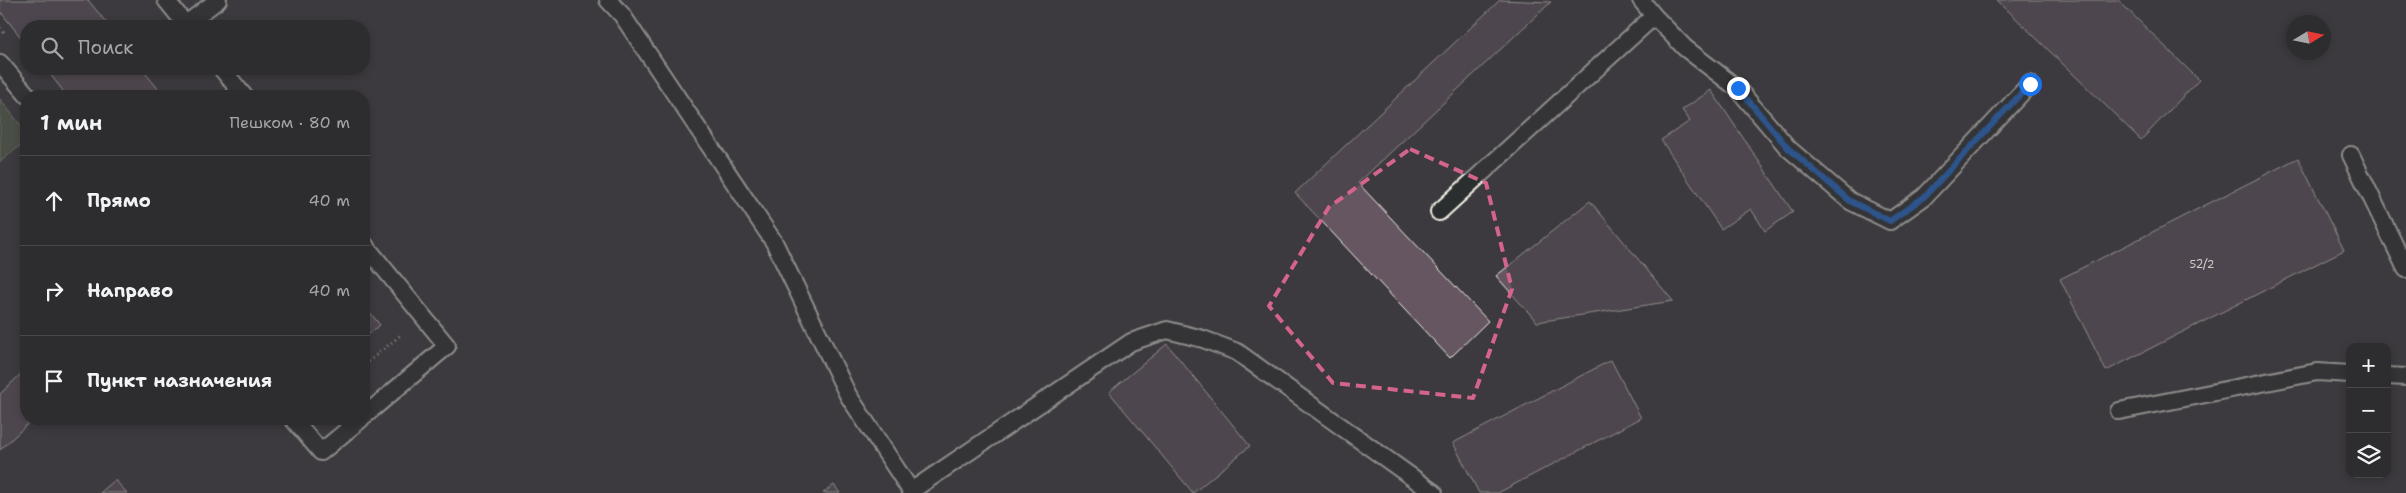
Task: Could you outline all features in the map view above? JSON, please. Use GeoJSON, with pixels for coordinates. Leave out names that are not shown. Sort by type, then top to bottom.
{"type":"FeatureCollection","features":[{"type":"Feature","properties":{"kind":"lane"},"geometry":{"type":"LineString","coordinates":[[166,0],[182,20]]}},
{"type":"Feature","properties":{"kind":"lane"},"geometry":{"type":"LineString","coordinates":[[192,20],[218,0]]}},
{"type":"Feature","properties":{"kind":"lane"},"geometry":{"type":"LineString","coordinates":[[608,0],[622,15],[774,242],[848,395],[912,492],[1130,342],[1167,330],[1203,339],[1237,352],[1434,493]]}},
{"type":"Feature","properties":{"kind":"lane"},"geometry":{"type":"LineString","coordinates":[[1641,0],[1686,48],[1738,88],[1788,148],[1850,201],[1890,221],[1924,197],[2030,84]]}},
{"type":"Feature","properties":{"kind":"lane"},"geometry":{"type":"LineString","coordinates":[[1439,212],[1654,16]]}},
{"type":"Feature","properties":{"kind":"lane"},"geometry":{"type":"LineString","coordinates":[[0,63],[23,90]]}},
{"type":"Feature","properties":{"kind":"lane"},"geometry":{"type":"LineString","coordinates":[[227,75],[239,90]]}},
{"type":"Feature","properties":{"kind":"lane"},"geometry":{"type":"LineString","coordinates":[[2351,155],[2406,269]]}},
{"type":"Feature","properties":{"kind":"lane"},"geometry":{"type":"LineString","coordinates":[[370,251],[446,346],[370,411]]}},
{"type":"Feature","properties":{"kind":"lane"},"geometry":{"type":"LineString","coordinates":[[2119,412],[2317,372],[2346,374]]}},
{"type":"Feature","properties":{"kind":"lane"},"geometry":{"type":"LineString","coordinates":[[2391,376],[2406,377]]}},
{"type":"Feature","properties":{"kind":"lane"},"geometry":{"type":"LineString","coordinates":[[298,425],[321,452],[354,425]]}},
{"type":"Feature","properties":{"kind":"path"},"geometry":{"type":"LineString","coordinates":[[370,360],[405,332]]}},
{"type":"Feature","properties":{"kind":"highlighted area"},"geometry":{"type":"Polygon","coordinates":[[[1410,149],[1486,183],[1512,289],[1473,398],[1333,383],[1269,306],[1329,207],[1410,149]]]}},
{"type":"Feature","properties":{"kind":"green space"},"geometry":{"type":"Polygon","coordinates":[[[0,99],[20,124],[20,146],[0,162],[0,99]]]}},
{"type":"Feature","properties":{"kind":"building"},"geometry":{"type":"Polygon","coordinates":[[[0,0],[88,0],[104,20],[20,20],[20,36],[0,11],[0,0]]]}},
{"type":"Feature","properties":{"kind":"building"},"geometry":{"type":"Polygon","coordinates":[[[1500,0],[1551,2],[1358,183],[1488,321],[1450,358],[1295,193],[1500,0]]]}},
{"type":"Feature","properties":{"kind":"building"},"geometry":{"type":"Polygon","coordinates":[[[1997,0],[2118,0],[2199,80],[2141,140],[1997,0]]]}},
{"type":"Feature","properties":{"kind":"building"},"geometry":{"type":"Polygon","coordinates":[[[51,75],[147,75],[159,90],[62,90],[51,75]]]}},
{"type":"Feature","properties":{"kind":"building"},"geometry":{"type":"Polygon","coordinates":[[[1711,90],[1793,212],[1765,231],[1751,209],[1721,229],[1661,140],[1690,121],[1682,110],[1711,90]]]}},
{"type":"Feature","properties":{"kind":"building"},"geometry":{"type":"Polygon","coordinates":[[[2298,158],[2344,250],[2106,371],[2060,279],[2298,158]]]}},
{"type":"Feature","properties":{"kind":"building"},"geometry":{"type":"Polygon","coordinates":[[[1590,201],[1673,301],[1537,322],[1496,276],[1590,201]]]}},
{"type":"Feature","properties":{"kind":"building"},"geometry":{"type":"Polygon","coordinates":[[[370,312],[380,325],[370,333],[370,312]]]}},
{"type":"Feature","properties":{"kind":"building"},"geometry":{"type":"Polygon","coordinates":[[[1167,344],[1250,446],[1193,493],[1109,392],[1167,344]]]}},
{"type":"Feature","properties":{"kind":"building"},"geometry":{"type":"Polygon","coordinates":[[[1611,360],[1641,418],[1498,493],[1479,493],[1453,443],[1611,360]]]}},
{"type":"Feature","properties":{"kind":"building"},"geometry":{"type":"Polygon","coordinates":[[[20,375],[20,425],[27,425],[0,450],[0,394],[20,375]]]}},
{"type":"Feature","properties":{"kind":"building"},"geometry":{"type":"Polygon","coordinates":[[[115,480],[127,493],[100,493],[115,480]]]}},
{"type":"Feature","properties":{"kind":"building"},"geometry":{"type":"Polygon","coordinates":[[[834,485],[840,493],[823,493],[834,485]]]}},
{"type":"Feature","properties":{"kind":"route"},"geometry":{"type":"LineString","coordinates":[[1738,88],[1788,148],[1850,201],[1890,221],[1924,197],[2030,84]]}}]}
